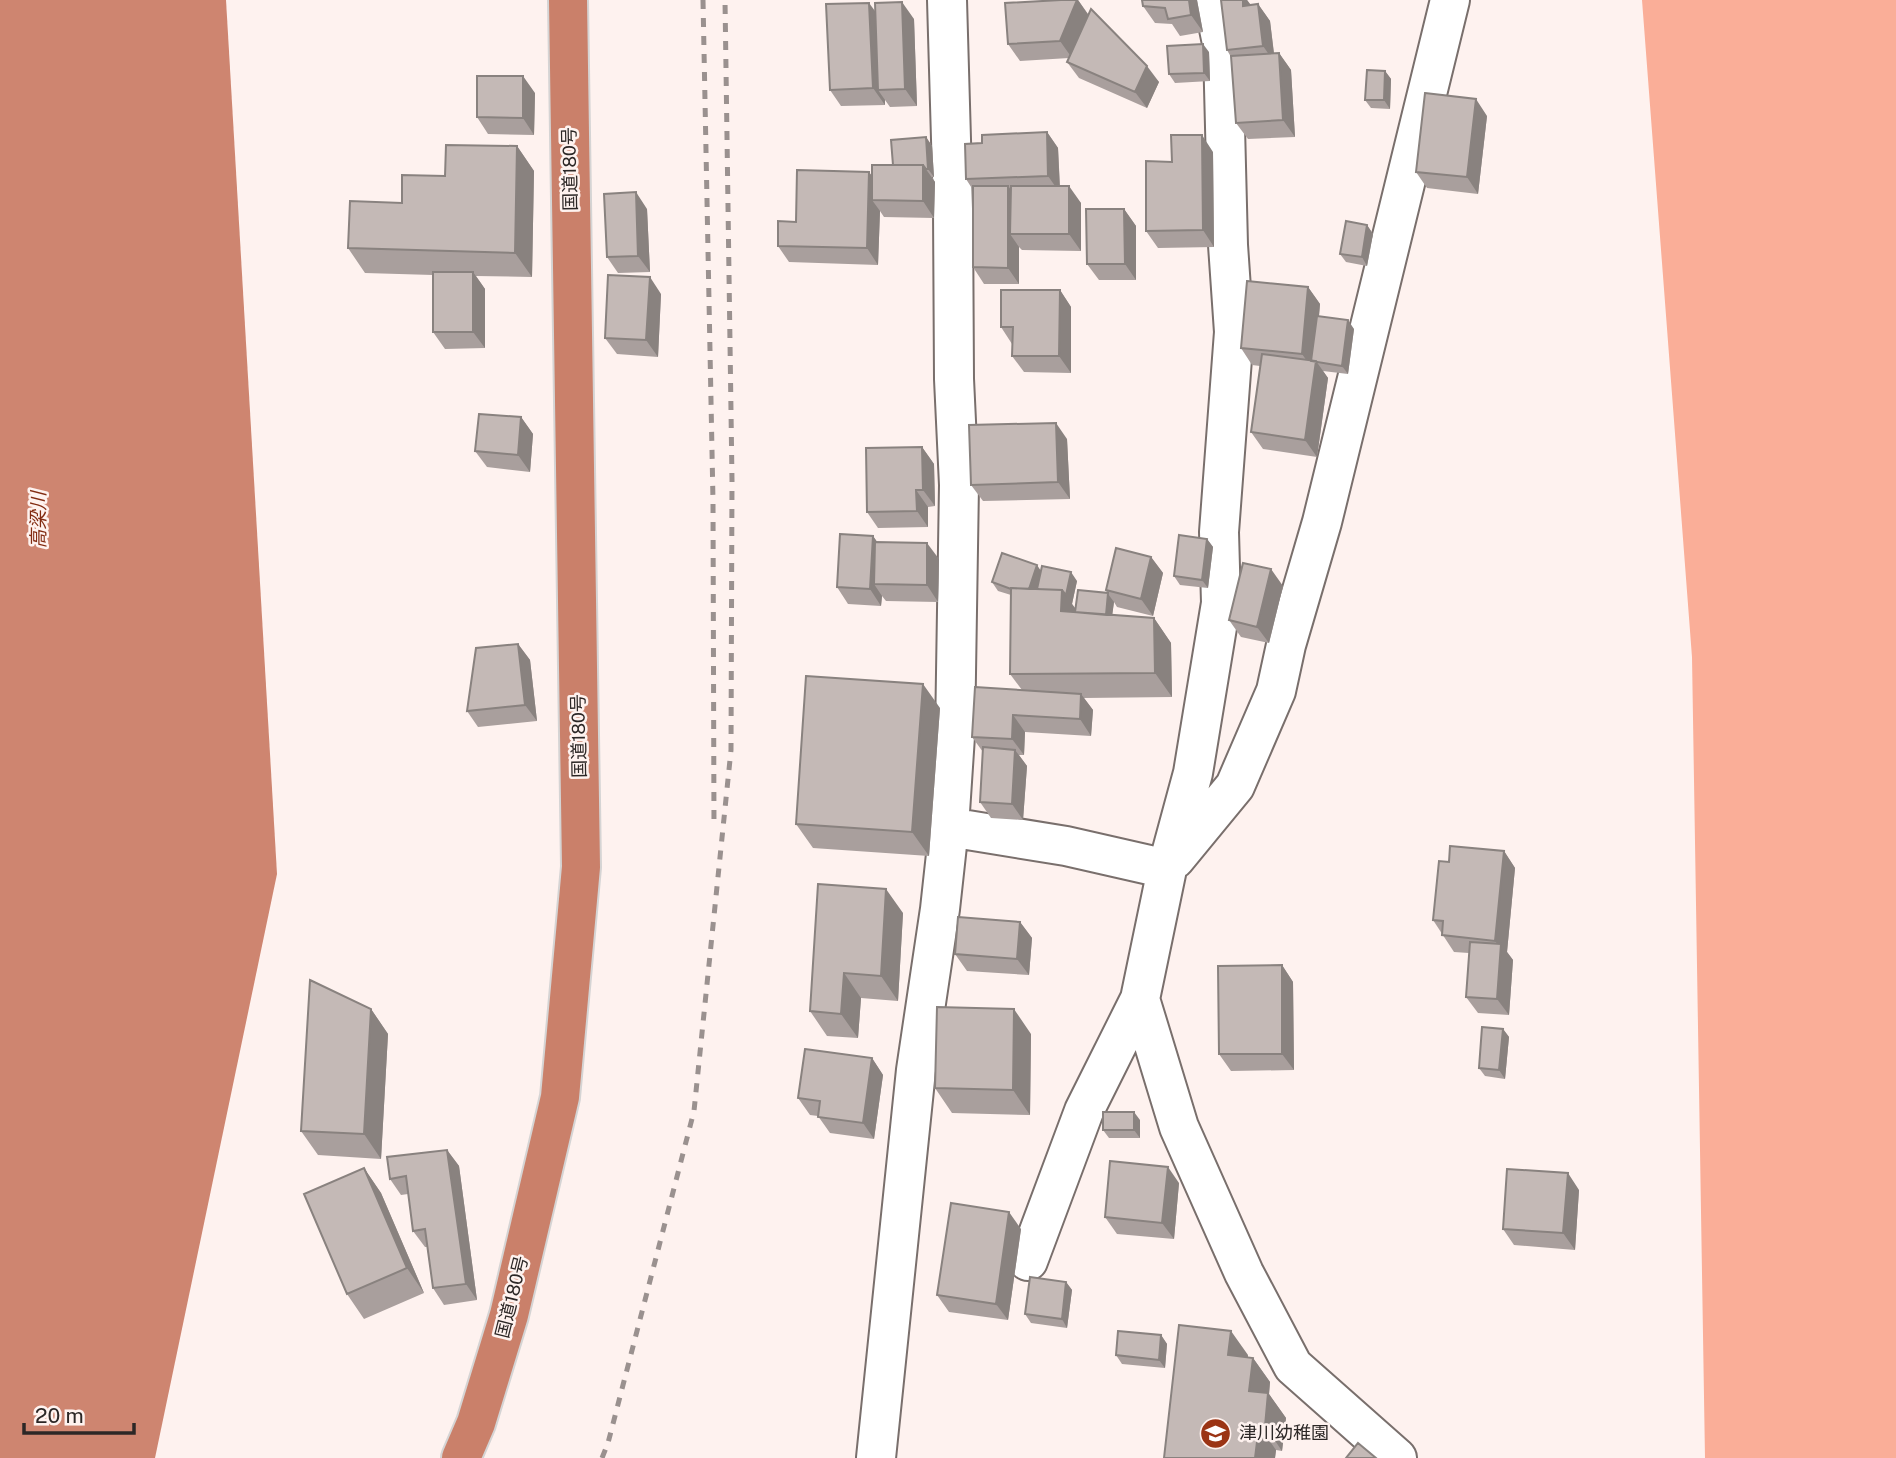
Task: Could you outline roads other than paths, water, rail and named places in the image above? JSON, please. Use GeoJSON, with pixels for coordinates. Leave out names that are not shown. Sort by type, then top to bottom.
{"type":"FeatureCollection","features":[{"type":"Feature","properties":{"kind":"highway","name":"国道180号"},"geometry":{"type":"LineString","coordinates":[[461,1458],[476,1423],[509,1315],[560,1097],[581,867],[568,0]]}},
{"type":"Feature","properties":{"kind":"street"},"geometry":{"type":"LineString","coordinates":[[876,1458],[916,1070],[949,828],[955,736],[959,485],[954,379],[953,209],[947,0]]}},
{"type":"Feature","properties":{"kind":"street"},"geometry":{"type":"LineString","coordinates":[[1028,1262],[1084,1111],[1140,999],[1167,869],[1193,773],[1221,603],[1219,532],[1234,332],[1228,245],[1223,48],[1213,0]]}},
{"type":"Feature","properties":{"kind":"street"},"geometry":{"type":"LineString","coordinates":[[1167,869],[1235,786],[1276,691],[1286,645],[1322,522],[1450,0]]}},
{"type":"Feature","properties":{"kind":"street"},"geometry":{"type":"LineString","coordinates":[[949,828],[1066,846],[1167,869]]}},
{"type":"Feature","properties":{"kind":"street"},"geometry":{"type":"LineString","coordinates":[[1140,999],[1179,1127],[1244,1273],[1293,1366],[1397,1458]]}},
{"type":"Feature","properties":{"kind":"water","name":"高梁川"},"geometry":{"type":"Polygon","coordinates":[[[0,0],[226,0],[277,874],[155,1458],[0,1458],[0,0]]]}},
{"type":"Feature","properties":{"kind":"railway"},"geometry":{"type":"LineString","coordinates":[[703,0],[713,501],[714,828]]}},
{"type":"Feature","properties":{"kind":"railway"},"geometry":{"type":"LineString","coordinates":[[602,1458],[694,1111],[731,750],[732,480],[725,0]]}},
{"type":"Feature","properties":{"kind":"place","name":"津川幼稚園"},"geometry":{"type":"Point","coordinates":[1216,1433]}}]}
